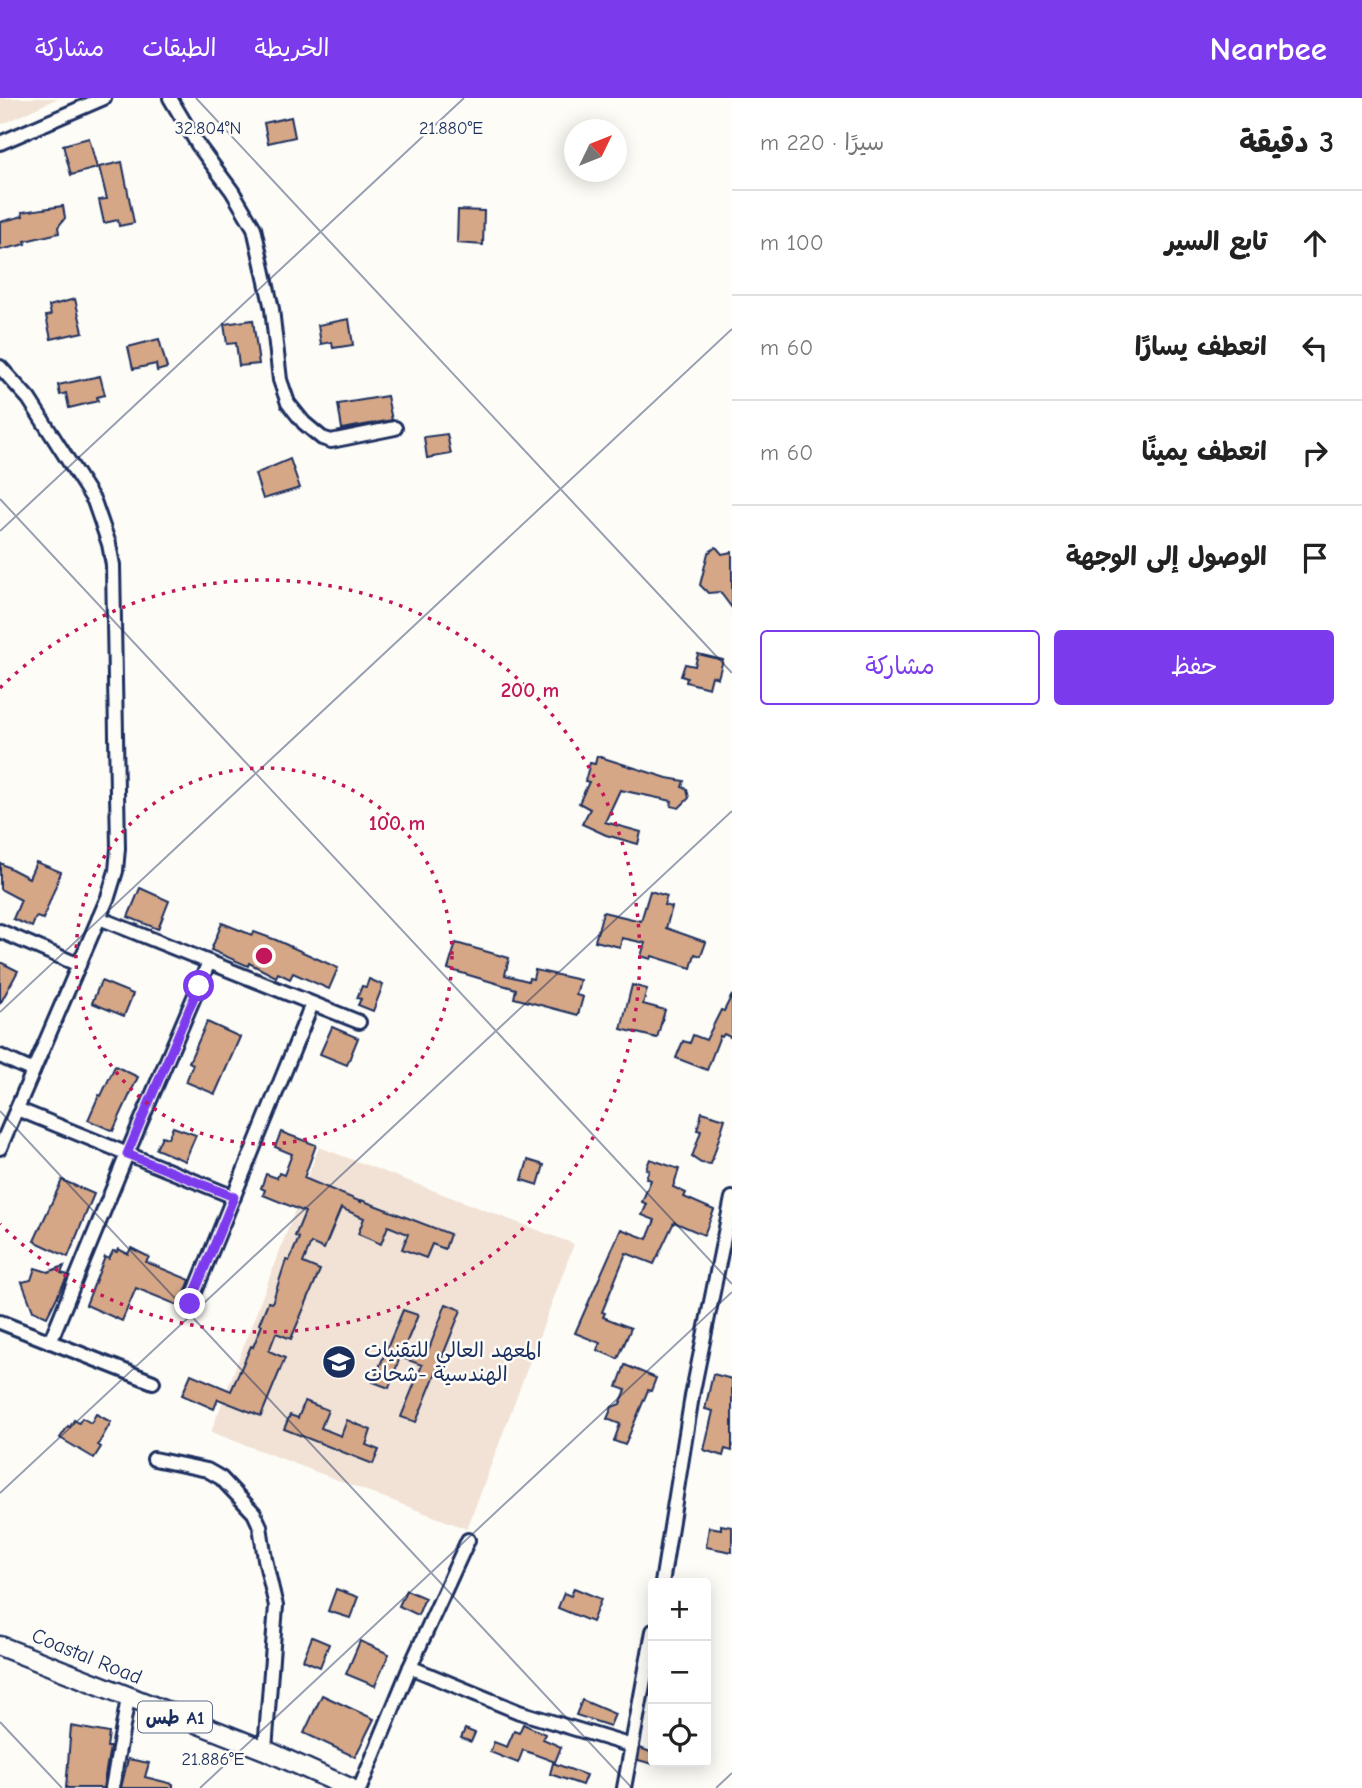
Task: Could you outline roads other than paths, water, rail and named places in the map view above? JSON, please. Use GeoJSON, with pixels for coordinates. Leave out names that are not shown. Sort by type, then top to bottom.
{"type":"FeatureCollection","features":[{"type":"Feature","properties":{"kind":"highway","name":"Coastal Road"},"geometry":{"type":"LineString","coordinates":[[0,1646],[265,1751],[350,1788]]}},
{"type":"Feature","properties":{"kind":"street"},"geometry":{"type":"LineString","coordinates":[[0,143],[104,98]]}},
{"type":"Feature","properties":{"kind":"street"},"geometry":{"type":"LineString","coordinates":[[170,98],[254,228],[272,309],[280,380],[288,403],[304,423],[322,438],[331,441],[395,428]]}},
{"type":"Feature","properties":{"kind":"street"},"geometry":{"type":"LineString","coordinates":[[0,367],[29,399],[94,501],[110,544],[113,565],[118,848],[113,884],[0,1148]]}},
{"type":"Feature","properties":{"kind":"street"},"geometry":{"type":"LineString","coordinates":[[99,918],[359,1022]]}},
{"type":"Feature","properties":{"kind":"street"},"geometry":{"type":"LineString","coordinates":[[0,931],[79,965]]}},
{"type":"Feature","properties":{"kind":"street"},"geometry":{"type":"LineString","coordinates":[[50,1342],[209,962]]}},
{"type":"Feature","properties":{"kind":"street"},"geometry":{"type":"LineString","coordinates":[[190,1304],[312,1004]]}},
{"type":"Feature","properties":{"kind":"street"},"geometry":{"type":"LineString","coordinates":[[0,1056],[33,1071]]}},
{"type":"Feature","properties":{"kind":"street"},"geometry":{"type":"LineString","coordinates":[[17,1110],[234,1197]]}},
{"type":"Feature","properties":{"kind":"street"},"geometry":{"type":"LineString","coordinates":[[663,1578],[692,1396],[732,1198]]}},
{"type":"Feature","properties":{"kind":"street"},"geometry":{"type":"LineString","coordinates":[[0,1322],[153,1382]]}},
{"type":"Feature","properties":{"kind":"street"},"geometry":{"type":"LineString","coordinates":[[154,1459],[207,1471],[221,1478],[254,1513],[260,1526],[276,1606],[265,1751]]}},
{"type":"Feature","properties":{"kind":"street"},"geometry":{"type":"LineString","coordinates":[[360,1788],[410,1667],[468,1540]]}},
{"type":"Feature","properties":{"kind":"street"},"geometry":{"type":"LineString","coordinates":[[624,1788],[651,1641]]}},
{"type":"Feature","properties":{"kind":"street"},"geometry":{"type":"LineString","coordinates":[[410,1667],[519,1712],[632,1746]]}},
{"type":"Feature","properties":{"kind":"street"},"geometry":{"type":"LineString","coordinates":[[112,1788],[128,1698]]}},
{"type":"Feature","properties":{"kind":"place","name":"المعهد العالي للتقنيات الهندسية -شحات"},"geometry":{"type":"Point","coordinates":[339,1362]}}]}
